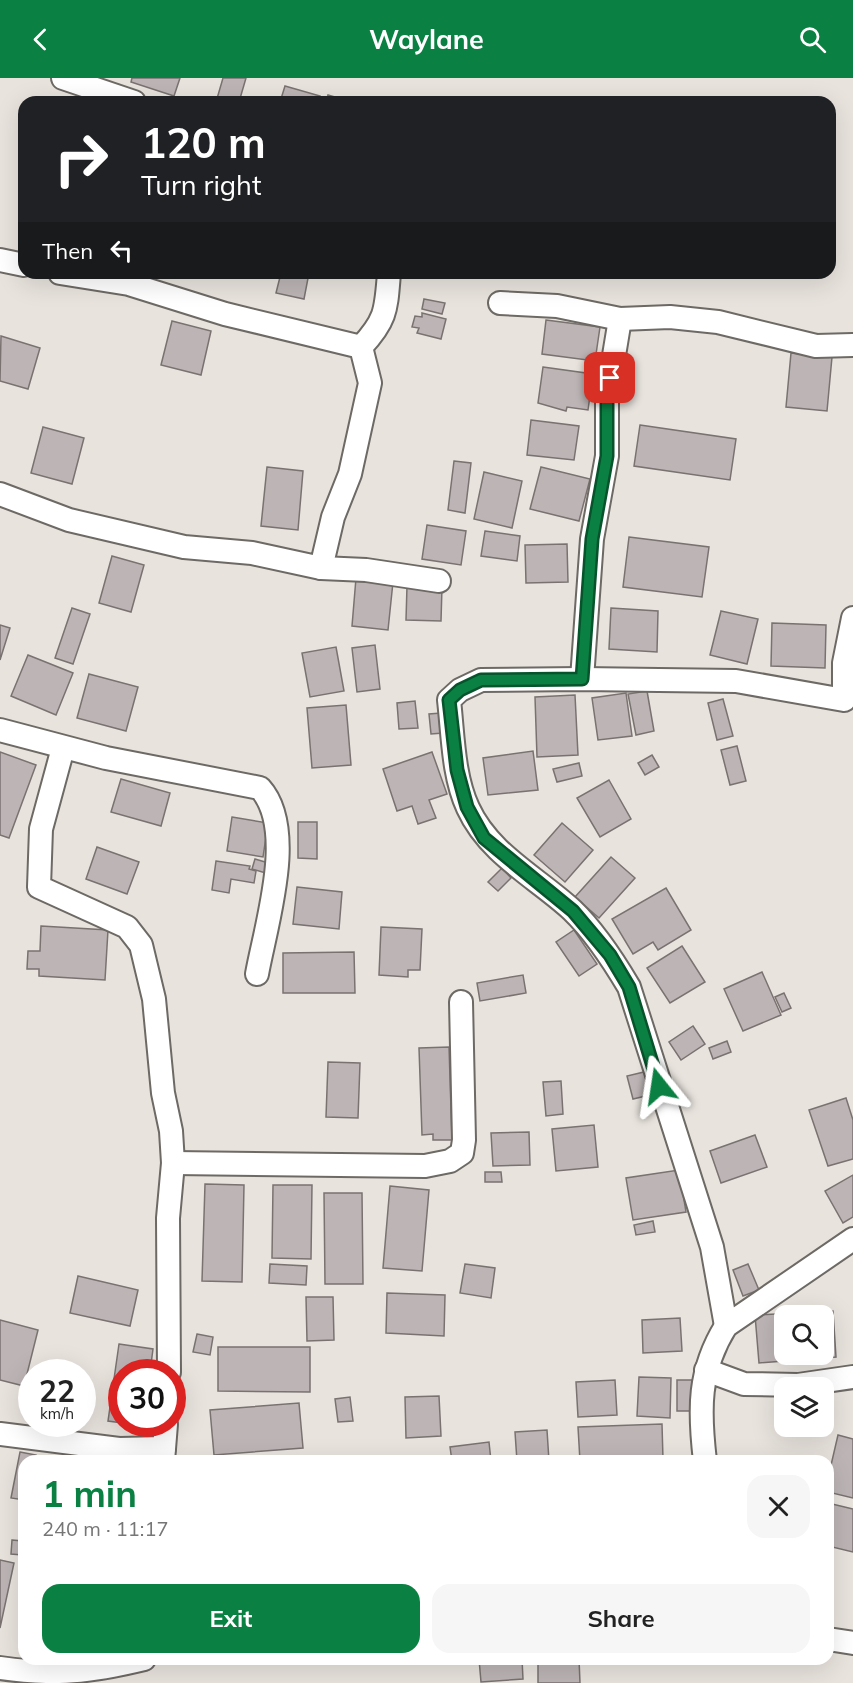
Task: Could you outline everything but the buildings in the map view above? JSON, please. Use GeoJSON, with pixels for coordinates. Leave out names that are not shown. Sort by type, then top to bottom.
{"type":"FeatureCollection","features":[{"type":"Feature","properties":{"kind":"street"},"geometry":{"type":"LineString","coordinates":[[63,78],[116,96]]}},
{"type":"Feature","properties":{"kind":"street"},"geometry":{"type":"LineString","coordinates":[[0,260],[18,264]]}},
{"type":"Feature","properties":{"kind":"street"},"geometry":{"type":"LineString","coordinates":[[98,279],[129,284],[236,317],[361,347]]}},
{"type":"Feature","properties":{"kind":"street"},"geometry":{"type":"LineString","coordinates":[[361,347],[379,327],[383,318],[388,279]]}},
{"type":"Feature","properties":{"kind":"street"},"geometry":{"type":"LineString","coordinates":[[500,303],[557,306],[620,319],[670,317],[718,322],[816,346],[853,345]]}},
{"type":"Feature","properties":{"kind":"street"},"geometry":{"type":"LineString","coordinates":[[582,679],[592,539],[607,456],[607,398],[620,319]]}},
{"type":"Feature","properties":{"kind":"street"},"geometry":{"type":"LineString","coordinates":[[321,568],[333,517],[350,474],[370,383],[361,347]]}},
{"type":"Feature","properties":{"kind":"street"},"geometry":{"type":"LineString","coordinates":[[0,494],[69,520],[184,547],[252,553],[321,568],[366,570],[439,581]]}},
{"type":"Feature","properties":{"kind":"street"},"geometry":{"type":"LineString","coordinates":[[726,1326],[712,1247],[629,987],[610,955],[573,911],[484,838],[467,807],[457,770],[449,700],[460,690],[481,680],[582,679],[736,681],[849,702],[844,663],[853,618]]}},
{"type":"Feature","properties":{"kind":"street"},"geometry":{"type":"LineString","coordinates":[[0,730],[63,748],[260,788],[270,799],[275,816],[279,862],[257,974]]}},
{"type":"Feature","properties":{"kind":"street"},"geometry":{"type":"LineString","coordinates":[[63,748],[41,829],[39,887],[127,927],[141,945],[154,999],[163,1093],[171,1131],[173,1163],[168,1218],[169,1359]]}},
{"type":"Feature","properties":{"kind":"street"},"geometry":{"type":"LineString","coordinates":[[173,1163],[425,1166],[450,1161],[462,1153],[464,1140],[461,1002]]}},
{"type":"Feature","properties":{"kind":"street"},"geometry":{"type":"LineString","coordinates":[[704,1455],[699,1412],[706,1370],[715,1344],[726,1326],[853,1239]]}},
{"type":"Feature","properties":{"kind":"street"},"geometry":{"type":"LineString","coordinates":[[706,1370],[744,1384],[798,1385],[853,1377]]}},
{"type":"Feature","properties":{"kind":"street"},"geometry":{"type":"LineString","coordinates":[[0,1434],[163,1455],[165,1437]]}},
{"type":"Feature","properties":{"kind":"street"},"geometry":{"type":"LineString","coordinates":[[834,1640],[853,1643]]}},
{"type":"Feature","properties":{"kind":"street"},"geometry":{"type":"LineString","coordinates":[[0,1668],[41,1674],[78,1673],[115,1665]]}},
{"type":"Feature","properties":{"kind":"route"},"geometry":{"type":"LineString","coordinates":[[610,378],[607,398],[607,456],[592,539],[582,679],[481,680],[460,690],[449,700],[457,770],[467,807],[484,838],[573,911],[610,955],[629,987],[659,1086]]}}]}
